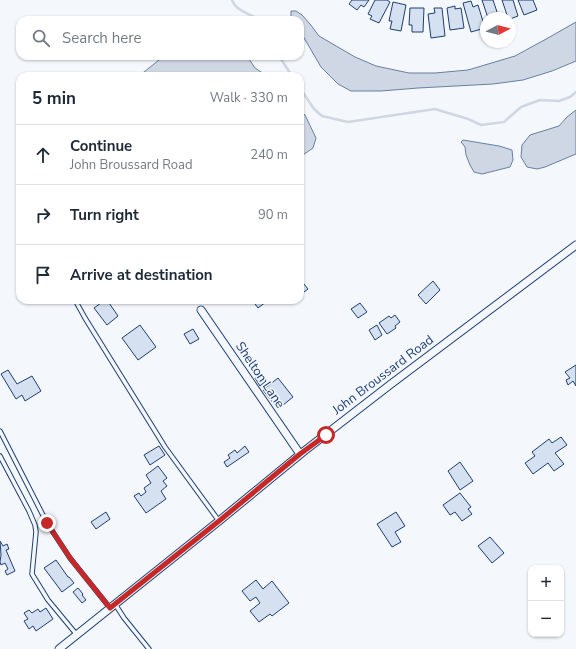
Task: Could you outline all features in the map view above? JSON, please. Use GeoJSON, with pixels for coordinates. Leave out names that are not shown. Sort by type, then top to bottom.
{"type":"FeatureCollection","features":[{"type":"Feature","properties":{"kind":"street","name":"John Broussard Road"},"geometry":{"type":"LineString","coordinates":[[59,649],[300,454],[576,245]]}},
{"type":"Feature","properties":{"kind":"street","name":"Shelton Lane"},"geometry":{"type":"LineString","coordinates":[[201,310],[300,454]]}},
{"type":"Feature","properties":{"kind":"lane"},"geometry":{"type":"LineString","coordinates":[[77,304],[165,447],[219,521]]}},
{"type":"Feature","properties":{"kind":"lane"},"geometry":{"type":"LineString","coordinates":[[0,431],[47,523],[70,558],[112,606],[122,614],[149,649]]}},
{"type":"Feature","properties":{"kind":"lane"},"geometry":{"type":"LineString","coordinates":[[0,456],[29,510],[35,525],[36,536],[32,574],[48,600],[77,635]]}},
{"type":"Feature","properties":{"kind":"shaded area"},"geometry":{"type":"Polygon","coordinates":[[[291,11],[296,11],[303,16],[291,16],[291,11]]]}},
{"type":"Feature","properties":{"kind":"shaded area"},"geometry":{"type":"Polygon","coordinates":[[[304,17],[319,36],[355,57],[376,66],[409,73],[435,73],[468,70],[515,56],[576,22],[576,61],[552,71],[523,80],[493,84],[381,91],[351,91],[338,84],[321,67],[304,38],[304,17]]]}},
{"type":"Feature","properties":{"kind":"shaded area"},"geometry":{"type":"Polygon","coordinates":[[[159,60],[250,60],[255,68],[261,72],[144,72],[159,60]]]}},
{"type":"Feature","properties":{"kind":"shaded area"},"geometry":{"type":"Polygon","coordinates":[[[576,110],[576,154],[545,167],[537,169],[527,167],[521,157],[522,145],[530,135],[559,126],[576,110]]]}},
{"type":"Feature","properties":{"kind":"shaded area"},"geometry":{"type":"Polygon","coordinates":[[[304,114],[316,138],[313,148],[304,154],[304,114]]]}},
{"type":"Feature","properties":{"kind":"shaded area"},"geometry":{"type":"Polygon","coordinates":[[[463,140],[499,146],[512,150],[513,160],[510,167],[482,174],[474,172],[466,155],[465,147],[461,142],[463,140]]]}},
{"type":"Feature","properties":{"kind":"building"},"geometry":{"type":"Polygon","coordinates":[[[352,0],[369,0],[364,7],[361,5],[357,10],[349,4],[352,0]]]}},
{"type":"Feature","properties":{"kind":"building"},"geometry":{"type":"Polygon","coordinates":[[[375,0],[387,0],[390,2],[379,23],[370,19],[372,16],[368,14],[375,0]]]}},
{"type":"Feature","properties":{"kind":"building"},"geometry":{"type":"Polygon","coordinates":[[[482,0],[493,0],[497,12],[486,12],[482,0]]]}},
{"type":"Feature","properties":{"kind":"building"},"geometry":{"type":"Polygon","coordinates":[[[502,0],[513,0],[518,16],[516,17],[516,12],[506,12],[502,0]]]}},
{"type":"Feature","properties":{"kind":"building"},"geometry":{"type":"Polygon","coordinates":[[[518,0],[533,0],[537,10],[524,15],[518,0]]]}},
{"type":"Feature","properties":{"kind":"building"},"geometry":{"type":"Polygon","coordinates":[[[471,1],[473,7],[478,5],[480,12],[480,29],[471,32],[463,3],[471,1]]]}},
{"type":"Feature","properties":{"kind":"building"},"geometry":{"type":"Polygon","coordinates":[[[393,2],[406,5],[401,31],[390,29],[392,21],[389,21],[393,2]]]}},
{"type":"Feature","properties":{"kind":"building"},"geometry":{"type":"Polygon","coordinates":[[[455,6],[455,9],[461,8],[464,28],[450,30],[447,8],[455,6]]]}},
{"type":"Feature","properties":{"kind":"building"},"geometry":{"type":"Polygon","coordinates":[[[410,8],[424,8],[423,32],[412,32],[412,25],[409,25],[410,8]]]}},
{"type":"Feature","properties":{"kind":"building"},"geometry":{"type":"Polygon","coordinates":[[[434,8],[442,8],[445,36],[431,38],[428,14],[435,13],[434,8]]]}},
{"type":"Feature","properties":{"kind":"building"},"geometry":{"type":"Polygon","coordinates":[[[433,281],[440,290],[426,304],[418,295],[433,281]]]}},
{"type":"Feature","properties":{"kind":"building"},"geometry":{"type":"Polygon","coordinates":[[[304,284],[308,289],[304,292],[304,284]]]}},
{"type":"Feature","properties":{"kind":"building"},"geometry":{"type":"Polygon","coordinates":[[[360,303],[367,312],[358,318],[351,309],[360,303]]]}},
{"type":"Feature","properties":{"kind":"building"},"geometry":{"type":"Polygon","coordinates":[[[100,304],[110,304],[118,316],[107,325],[94,308],[100,304]]]}},
{"type":"Feature","properties":{"kind":"building"},"geometry":{"type":"Polygon","coordinates":[[[255,304],[263,304],[258,308],[255,304]]]}},
{"type":"Feature","properties":{"kind":"building"},"geometry":{"type":"Polygon","coordinates":[[[395,315],[400,322],[395,326],[396,328],[387,334],[379,323],[389,316],[391,318],[395,315]]]}},
{"type":"Feature","properties":{"kind":"building"},"geometry":{"type":"Polygon","coordinates":[[[140,325],[156,347],[138,360],[122,338],[140,325]]]}},
{"type":"Feature","properties":{"kind":"building"},"geometry":{"type":"Polygon","coordinates":[[[377,325],[382,335],[375,340],[369,330],[377,325]]]}},
{"type":"Feature","properties":{"kind":"building"},"geometry":{"type":"Polygon","coordinates":[[[193,329],[199,339],[190,344],[184,334],[193,329]]]}},
{"type":"Feature","properties":{"kind":"building"},"geometry":{"type":"Polygon","coordinates":[[[576,365],[576,386],[573,381],[568,385],[566,380],[570,378],[565,372],[576,365]]]}},
{"type":"Feature","properties":{"kind":"building"},"geometry":{"type":"Polygon","coordinates":[[[8,370],[17,384],[32,376],[41,391],[25,401],[22,395],[16,399],[1,374],[8,370]]]}},
{"type":"Feature","properties":{"kind":"building"},"geometry":{"type":"Polygon","coordinates":[[[261,373],[266,381],[260,386],[255,378],[261,373]]]}},
{"type":"Feature","properties":{"kind":"building"},"geometry":{"type":"Polygon","coordinates":[[[278,378],[293,397],[278,409],[263,390],[278,378]]]}},
{"type":"Feature","properties":{"kind":"building"},"geometry":{"type":"Polygon","coordinates":[[[561,437],[567,445],[555,453],[564,464],[554,471],[548,463],[533,474],[525,463],[535,456],[532,452],[549,439],[552,443],[561,437]]]}},
{"type":"Feature","properties":{"kind":"building"},"geometry":{"type":"Polygon","coordinates":[[[159,446],[165,455],[150,465],[144,455],[159,446]]]}},
{"type":"Feature","properties":{"kind":"building"},"geometry":{"type":"Polygon","coordinates":[[[245,446],[249,452],[227,467],[224,462],[230,458],[228,455],[235,450],[237,453],[245,446]]]}},
{"type":"Feature","properties":{"kind":"building"},"geometry":{"type":"Polygon","coordinates":[[[460,462],[473,481],[460,490],[448,471],[460,462]]]}},
{"type":"Feature","properties":{"kind":"building"},"geometry":{"type":"Polygon","coordinates":[[[158,466],[167,478],[163,481],[167,486],[161,491],[166,499],[146,513],[134,496],[139,493],[141,496],[146,492],[144,488],[151,483],[146,475],[158,466]]]}},
{"type":"Feature","properties":{"kind":"building"},"geometry":{"type":"Polygon","coordinates":[[[460,493],[471,507],[468,509],[472,514],[462,521],[455,512],[450,515],[443,505],[460,493]]]}},
{"type":"Feature","properties":{"kind":"building"},"geometry":{"type":"Polygon","coordinates":[[[106,512],[110,519],[96,529],[91,522],[106,512]]]}},
{"type":"Feature","properties":{"kind":"building"},"geometry":{"type":"Polygon","coordinates":[[[396,512],[405,526],[395,532],[401,542],[392,547],[377,524],[396,512]]]}},
{"type":"Feature","properties":{"kind":"building"},"geometry":{"type":"Polygon","coordinates":[[[490,537],[504,553],[492,563],[478,546],[490,537]]]}},
{"type":"Feature","properties":{"kind":"building"},"geometry":{"type":"Polygon","coordinates":[[[0,541],[3,546],[7,544],[9,549],[6,550],[15,571],[7,575],[5,571],[8,569],[5,563],[1,565],[0,562],[0,541]]]}},
{"type":"Feature","properties":{"kind":"building"},"geometry":{"type":"Polygon","coordinates":[[[56,560],[74,583],[62,592],[44,568],[56,560]]]}},
{"type":"Feature","properties":{"kind":"building"},"geometry":{"type":"Polygon","coordinates":[[[256,580],[263,589],[272,581],[289,603],[272,616],[270,614],[259,622],[250,611],[260,603],[256,597],[250,601],[242,591],[256,580]]]}},
{"type":"Feature","properties":{"kind":"building"},"geometry":{"type":"Polygon","coordinates":[[[78,588],[86,600],[82,603],[73,592],[78,588]]]}},
{"type":"Feature","properties":{"kind":"building"},"geometry":{"type":"Polygon","coordinates":[[[46,608],[53,619],[36,631],[33,626],[29,629],[24,621],[28,619],[24,613],[29,610],[32,613],[38,609],[40,612],[46,608]]]}},
{"type":"Feature","properties":{"kind":"waterway"},"geometry":{"type":"LineString","coordinates":[[232,0],[240,10],[252,16]]}},
{"type":"Feature","properties":{"kind":"waterway"},"geometry":{"type":"LineString","coordinates":[[282,60],[289,72]]}},
{"type":"Feature","properties":{"kind":"waterway"},"geometry":{"type":"LineString","coordinates":[[304,94],[314,109],[322,116],[348,122],[435,109],[468,119],[481,125],[504,122],[521,107],[540,100],[559,101],[570,97],[576,92]]}},
{"type":"Feature","properties":{"kind":"route"},"geometry":{"type":"LineString","coordinates":[[47,523],[70,558],[110,608],[300,454],[326,435]]}}]}
